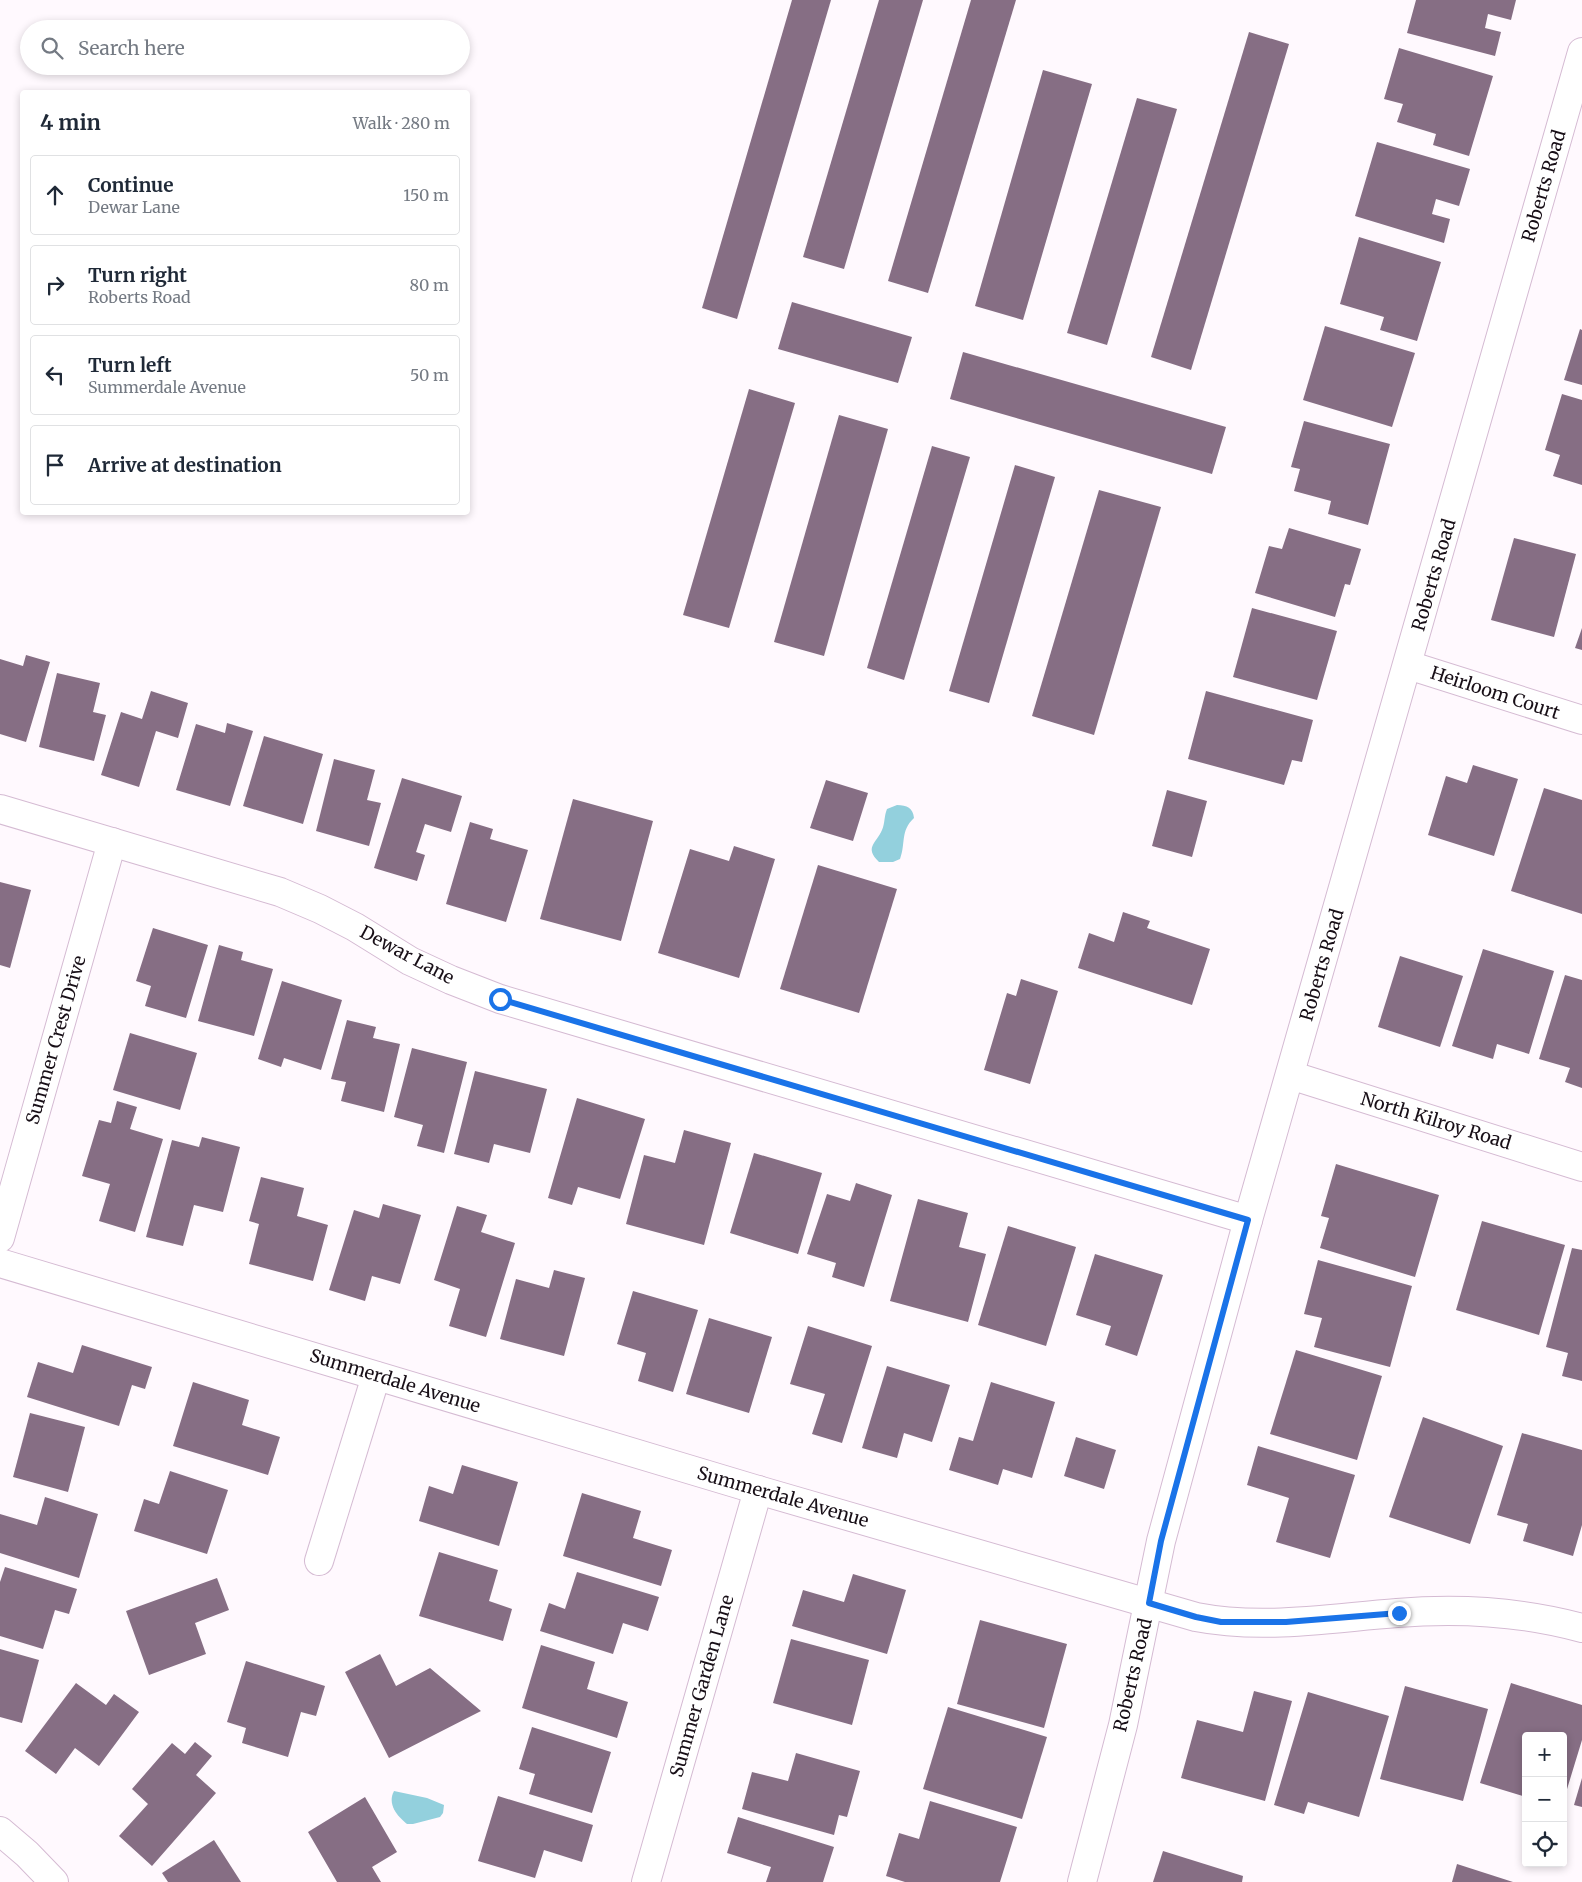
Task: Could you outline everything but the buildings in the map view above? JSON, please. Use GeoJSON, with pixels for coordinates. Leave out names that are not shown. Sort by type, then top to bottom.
{"type":"FeatureCollection","features":[{"type":"Feature","properties":{"kind":"street","name":"Roberts Road"},"geometry":{"type":"LineString","coordinates":[[1082,1882],[1123,1725],[1161,1541],[1248,1220],[1582,52]]}},
{"type":"Feature","properties":{"kind":"street","name":"Heirloom Court"},"geometry":{"type":"LineString","coordinates":[[1408,665],[1582,720]]}},
{"type":"Feature","properties":{"kind":"street","name":"Dewar Lane"},"geometry":{"type":"LineString","coordinates":[[0,809],[280,892],[346,922],[410,961],[451,980],[500,999],[1248,1220]]}},
{"type":"Feature","properties":{"kind":"street","name":"Summer Crest Drive"},"geometry":{"type":"LineString","coordinates":[[0,1238],[112,842]]}},
{"type":"Feature","properties":{"kind":"street","name":"North Kilroy Road"},"geometry":{"type":"LineString","coordinates":[[1290,1075],[1582,1167]]}},
{"type":"Feature","properties":{"kind":"street","name":"Summerdale Avenue"},"geometry":{"type":"LineString","coordinates":[[0,1263],[758,1490],[1196,1617],[1221,1622],[1286,1622],[1448,1611],[1504,1614],[1582,1628]]}},
{"type":"Feature","properties":{"kind":"street"},"geometry":{"type":"LineString","coordinates":[[319,1561],[376,1376]]}},
{"type":"Feature","properties":{"kind":"street","name":"Summer Garden Lane"},"geometry":{"type":"LineString","coordinates":[[646,1882],[758,1490]]}},
{"type":"Feature","properties":{"kind":"street"},"geometry":{"type":"LineString","coordinates":[[0,1831],[27,1854],[54,1882]]}},
{"type":"Feature","properties":{"kind":"water"},"geometry":{"type":"Polygon","coordinates":[[[897,805],[909,808],[914,818],[905,832],[900,859],[893,862],[879,862],[872,853],[872,849],[882,830],[887,809],[897,805]]]}},
{"type":"Feature","properties":{"kind":"water"},"geometry":{"type":"Polygon","coordinates":[[[394,1791],[427,1798],[444,1805],[443,1813],[440,1817],[407,1824],[392,1805],[394,1791]]]}},
{"type":"Feature","properties":{"kind":"route"},"geometry":{"type":"LineString","coordinates":[[500,999],[1248,1220],[1161,1541],[1149,1603],[1196,1617],[1221,1622],[1286,1622],[1399,1613]]}}]}
